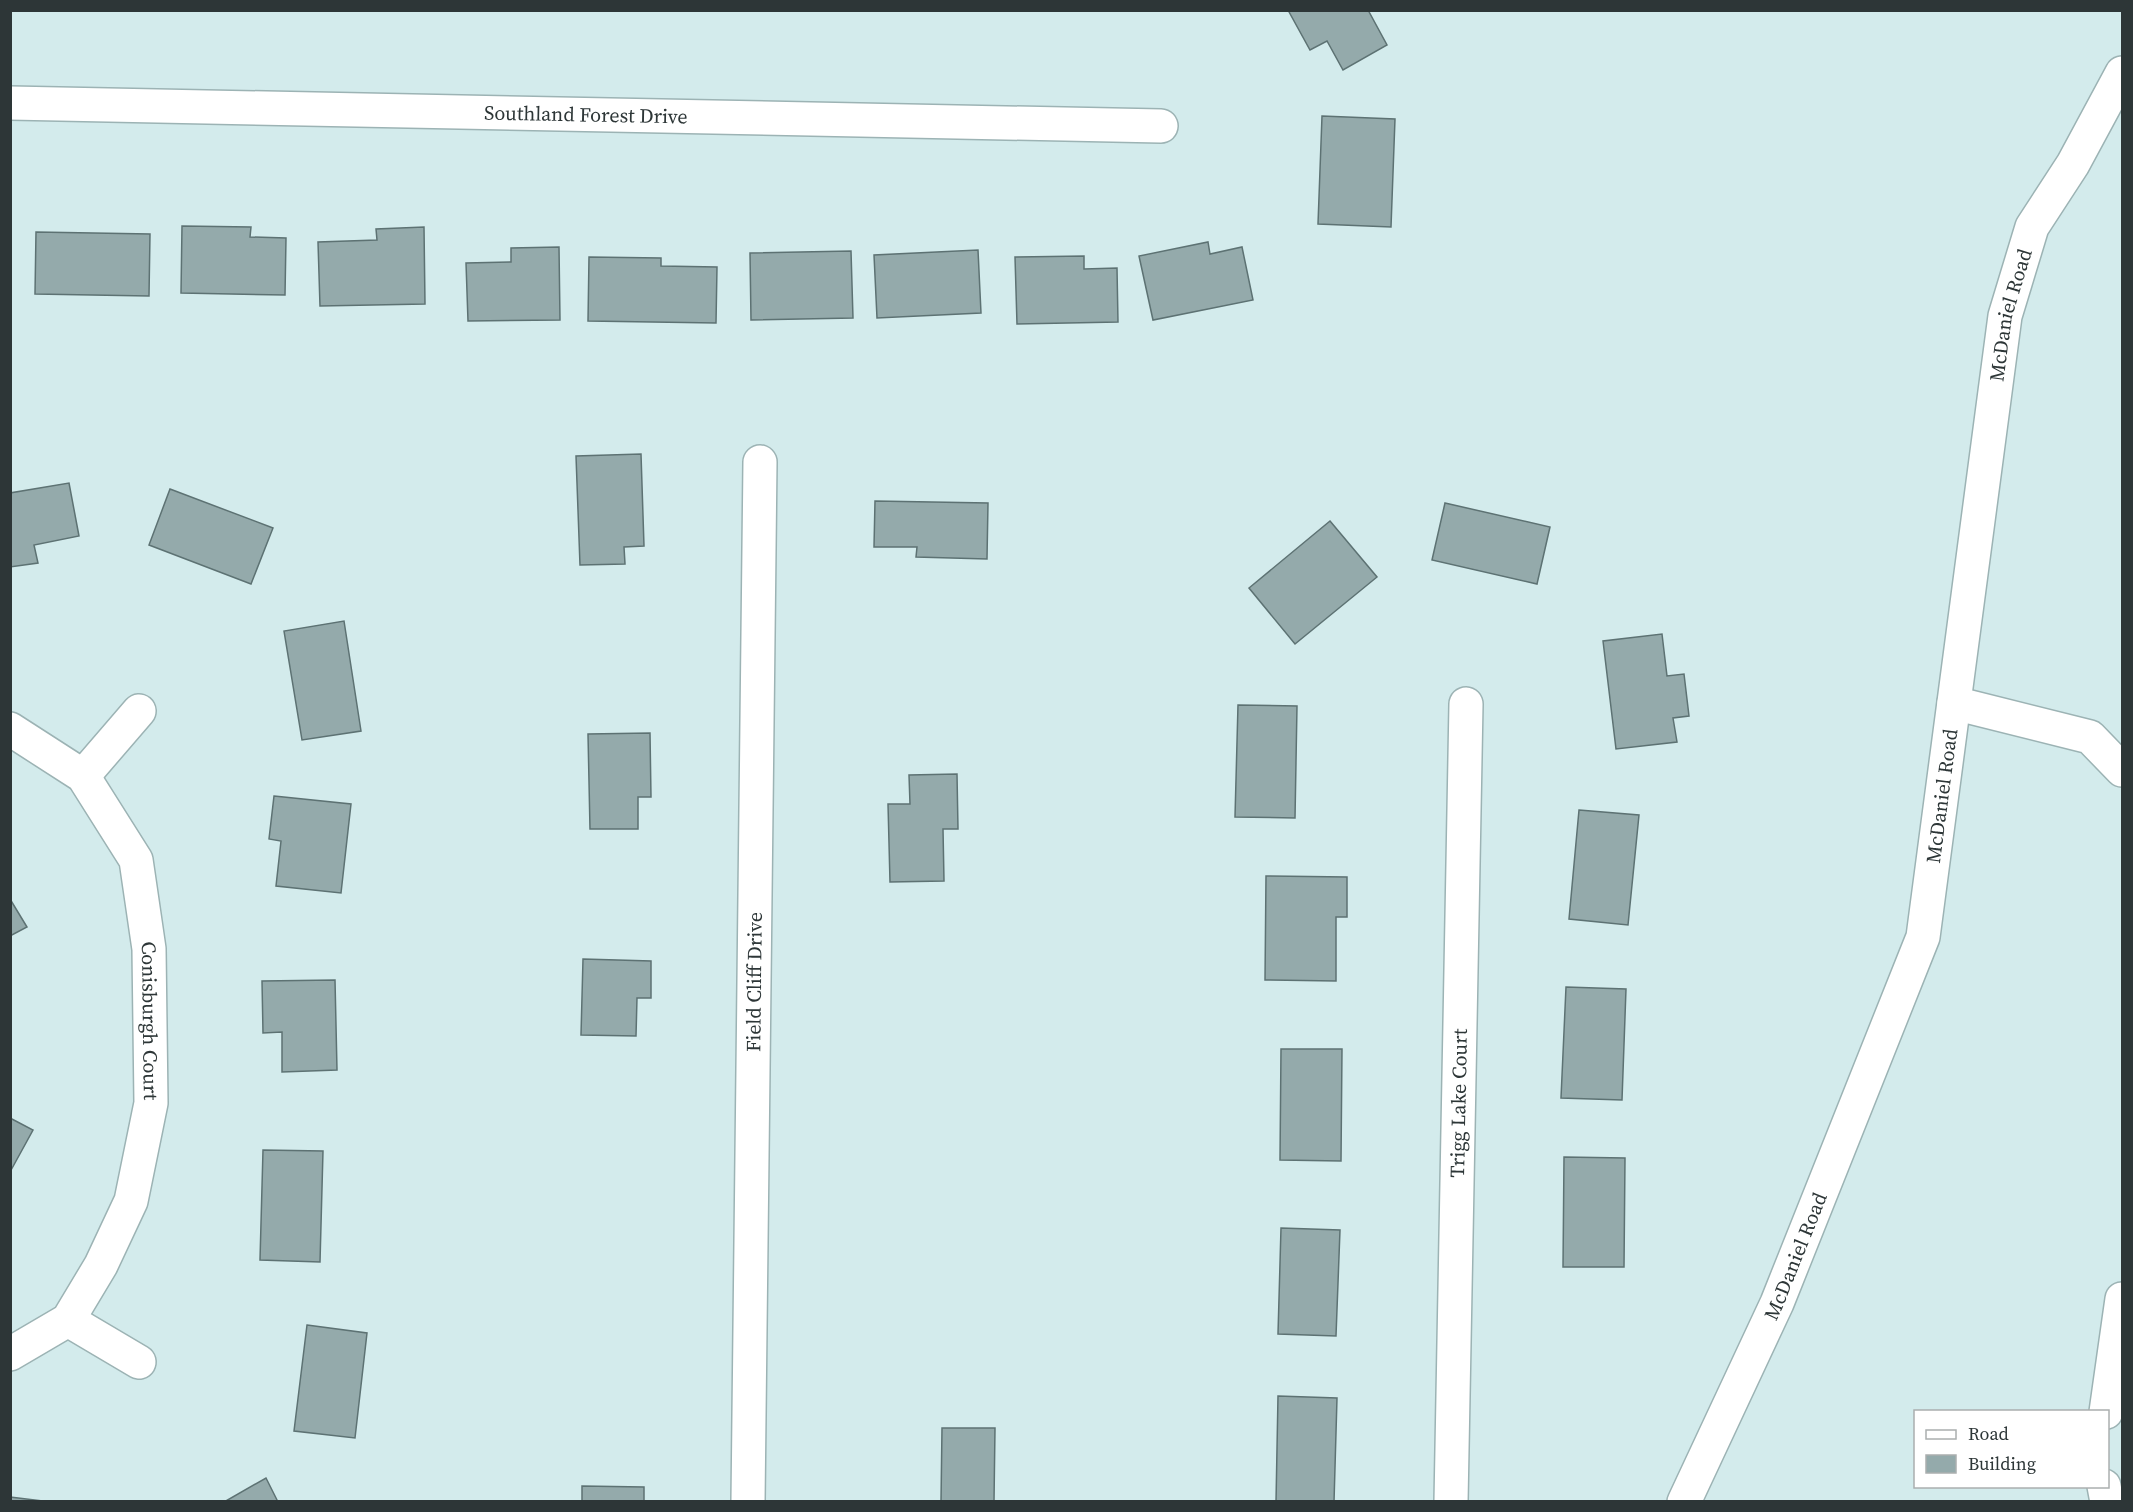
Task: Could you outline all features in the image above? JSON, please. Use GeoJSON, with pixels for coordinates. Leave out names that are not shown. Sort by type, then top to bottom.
{"type":"FeatureCollection","features":[{"type":"Feature","properties":{"kind":"street","name":"McDaniel Road"},"geometry":{"type":"LineString","coordinates":[[1684,1502],[1778,1303],[1923,937],[2006,316],[2032,227],[2073,164],[2122,73]]}},
{"type":"Feature","properties":{"kind":"street","name":"Southland Forest Drive"},"geometry":{"type":"LineString","coordinates":[[10,103],[1161,126]]}},
{"type":"Feature","properties":{"kind":"street","name":"Field Cliff Drive"},"geometry":{"type":"LineString","coordinates":[[748,1502],[760,462]]}},
{"type":"Feature","properties":{"kind":"street"},"geometry":{"type":"LineString","coordinates":[[1954,703],[2090,736],[2122,770]]}},
{"type":"Feature","properties":{"kind":"street","name":"Trigg Lake Court"},"geometry":{"type":"LineString","coordinates":[[1451,1502],[1466,704]]}},
{"type":"Feature","properties":{"kind":"street"},"geometry":{"type":"LineString","coordinates":[[83,776],[139,711]]}},
{"type":"Feature","properties":{"kind":"street","name":"Conisburgh Court"},"geometry":{"type":"LineString","coordinates":[[10,729],[83,776],[136,860],[149,950],[151,1103],[131,1201],[101,1265],[68,1320],[10,1354]]}},
{"type":"Feature","properties":{"kind":"street"},"geometry":{"type":"LineString","coordinates":[[2106,1410],[2122,1299]]}},
{"type":"Feature","properties":{"kind":"street"},"geometry":{"type":"LineString","coordinates":[[68,1320],[139,1362]]}},
{"type":"Feature","properties":{"kind":"building"},"geometry":{"type":"Polygon","coordinates":[[[1288,10],[1368,10],[1387,45],[1343,70],[1327,41],[1310,50],[1288,10]]]}},
{"type":"Feature","properties":{"kind":"building"},"geometry":{"type":"Polygon","coordinates":[[[1322,116],[1395,119],[1391,227],[1318,224],[1322,116]]]}},
{"type":"Feature","properties":{"kind":"building"},"geometry":{"type":"Polygon","coordinates":[[[182,226],[251,227],[250,237],[286,238],[285,295],[181,293],[182,226]]]}},
{"type":"Feature","properties":{"kind":"building"},"geometry":{"type":"Polygon","coordinates":[[[424,227],[425,304],[320,306],[318,242],[377,240],[376,229],[424,227]]]}},
{"type":"Feature","properties":{"kind":"building"},"geometry":{"type":"Polygon","coordinates":[[[36,232],[150,234],[149,296],[35,294],[36,232]]]}},
{"type":"Feature","properties":{"kind":"building"},"geometry":{"type":"Polygon","coordinates":[[[1208,242],[1210,254],[1242,247],[1253,300],[1153,320],[1139,256],[1208,242]]]}},
{"type":"Feature","properties":{"kind":"building"},"geometry":{"type":"Polygon","coordinates":[[[559,247],[560,320],[468,321],[466,263],[511,262],[511,248],[559,247]]]}},
{"type":"Feature","properties":{"kind":"building"},"geometry":{"type":"Polygon","coordinates":[[[978,250],[981,313],[877,318],[874,255],[978,250]]]}},
{"type":"Feature","properties":{"kind":"building"},"geometry":{"type":"Polygon","coordinates":[[[851,251],[853,318],[751,320],[750,253],[851,251]]]}},
{"type":"Feature","properties":{"kind":"building"},"geometry":{"type":"Polygon","coordinates":[[[1084,256],[1084,269],[1117,268],[1118,322],[1017,324],[1015,257],[1084,256]]]}},
{"type":"Feature","properties":{"kind":"building"},"geometry":{"type":"Polygon","coordinates":[[[589,257],[661,258],[661,266],[717,267],[716,323],[588,321],[589,257]]]}},
{"type":"Feature","properties":{"kind":"building"},"geometry":{"type":"Polygon","coordinates":[[[641,454],[644,546],[624,547],[625,564],[580,565],[576,456],[641,454]]]}},
{"type":"Feature","properties":{"kind":"building"},"geometry":{"type":"Polygon","coordinates":[[[69,483],[79,536],[34,545],[38,563],[10,567],[10,493],[69,483]]]}},
{"type":"Feature","properties":{"kind":"building"},"geometry":{"type":"Polygon","coordinates":[[[170,489],[273,528],[251,584],[149,545],[170,489]]]}},
{"type":"Feature","properties":{"kind":"building"},"geometry":{"type":"Polygon","coordinates":[[[875,501],[988,503],[987,559],[916,557],[917,547],[874,547],[875,501]]]}},
{"type":"Feature","properties":{"kind":"building"},"geometry":{"type":"Polygon","coordinates":[[[1445,503],[1550,527],[1537,584],[1432,560],[1445,503]]]}},
{"type":"Feature","properties":{"kind":"building"},"geometry":{"type":"Polygon","coordinates":[[[1330,521],[1377,577],[1295,644],[1249,588],[1330,521]]]}},
{"type":"Feature","properties":{"kind":"building"},"geometry":{"type":"Polygon","coordinates":[[[344,621],[361,731],[302,740],[284,631],[344,621]]]}},
{"type":"Feature","properties":{"kind":"building"},"geometry":{"type":"Polygon","coordinates":[[[1662,634],[1667,676],[1684,674],[1689,716],[1673,718],[1677,742],[1616,749],[1603,641],[1662,634]]]}},
{"type":"Feature","properties":{"kind":"building"},"geometry":{"type":"Polygon","coordinates":[[[1238,705],[1297,706],[1295,818],[1235,817],[1238,705]]]}},
{"type":"Feature","properties":{"kind":"building"},"geometry":{"type":"Polygon","coordinates":[[[650,733],[651,797],[638,797],[638,829],[590,829],[588,734],[650,733]]]}},
{"type":"Feature","properties":{"kind":"building"},"geometry":{"type":"Polygon","coordinates":[[[957,774],[958,829],[943,829],[944,881],[890,882],[888,804],[910,804],[909,775],[957,774]]]}},
{"type":"Feature","properties":{"kind":"building"},"geometry":{"type":"Polygon","coordinates":[[[274,796],[351,804],[341,893],[276,886],[281,841],[269,839],[274,796]]]}},
{"type":"Feature","properties":{"kind":"building"},"geometry":{"type":"Polygon","coordinates":[[[1579,810],[1639,815],[1628,925],[1569,919],[1579,810]]]}},
{"type":"Feature","properties":{"kind":"building"},"geometry":{"type":"Polygon","coordinates":[[[1266,876],[1347,877],[1347,917],[1336,917],[1336,981],[1265,980],[1266,876]]]}},
{"type":"Feature","properties":{"kind":"building"},"geometry":{"type":"Polygon","coordinates":[[[10,899],[27,927],[10,936],[10,899]]]}},
{"type":"Feature","properties":{"kind":"building"},"geometry":{"type":"Polygon","coordinates":[[[583,959],[651,961],[651,998],[637,998],[636,1036],[581,1035],[583,959]]]}},
{"type":"Feature","properties":{"kind":"building"},"geometry":{"type":"Polygon","coordinates":[[[335,980],[337,1070],[282,1072],[282,1032],[263,1033],[262,981],[335,980]]]}},
{"type":"Feature","properties":{"kind":"building"},"geometry":{"type":"Polygon","coordinates":[[[1566,987],[1626,989],[1622,1100],[1561,1098],[1566,987]]]}},
{"type":"Feature","properties":{"kind":"building"},"geometry":{"type":"Polygon","coordinates":[[[1281,1049],[1342,1049],[1341,1161],[1280,1160],[1281,1049]]]}},
{"type":"Feature","properties":{"kind":"building"},"geometry":{"type":"Polygon","coordinates":[[[10,1118],[33,1130],[10,1172],[10,1118]]]}},
{"type":"Feature","properties":{"kind":"building"},"geometry":{"type":"Polygon","coordinates":[[[263,1150],[323,1151],[320,1262],[260,1260],[263,1150]]]}},
{"type":"Feature","properties":{"kind":"building"},"geometry":{"type":"Polygon","coordinates":[[[1564,1157],[1625,1158],[1624,1267],[1563,1267],[1564,1157]]]}},
{"type":"Feature","properties":{"kind":"building"},"geometry":{"type":"Polygon","coordinates":[[[1281,1228],[1340,1230],[1336,1336],[1278,1334],[1281,1228]]]}},
{"type":"Feature","properties":{"kind":"building"},"geometry":{"type":"Polygon","coordinates":[[[307,1325],[367,1333],[355,1438],[294,1431],[307,1325]]]}},
{"type":"Feature","properties":{"kind":"building"},"geometry":{"type":"Polygon","coordinates":[[[1278,1396],[1337,1398],[1334,1502],[1276,1502],[1278,1396]]]}},
{"type":"Feature","properties":{"kind":"building"},"geometry":{"type":"Polygon","coordinates":[[[942,1428],[995,1428],[994,1502],[941,1502],[942,1428]]]}},
{"type":"Feature","properties":{"kind":"building"},"geometry":{"type":"Polygon","coordinates":[[[266,1478],[278,1502],[224,1502],[266,1478]]]}},
{"type":"Feature","properties":{"kind":"building"},"geometry":{"type":"Polygon","coordinates":[[[582,1486],[644,1487],[644,1502],[582,1502],[582,1486]]]}},
{"type":"Feature","properties":{"kind":"building"},"geometry":{"type":"Polygon","coordinates":[[[10,1497],[51,1502],[10,1502],[10,1497]]]}}]}
